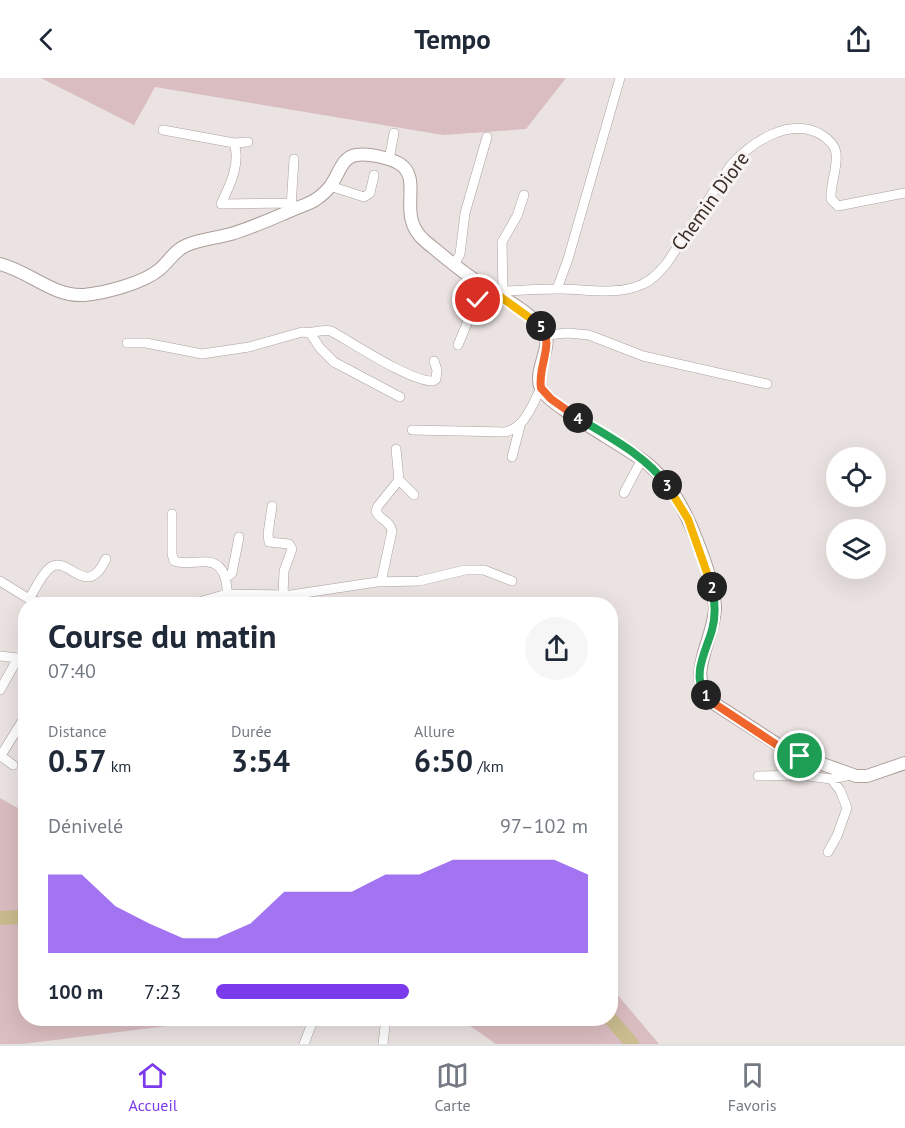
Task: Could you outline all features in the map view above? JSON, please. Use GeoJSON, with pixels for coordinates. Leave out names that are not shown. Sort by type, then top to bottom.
{"type":"FeatureCollection","features":[{"type":"Feature","properties":{"kind":"street"},"geometry":{"type":"LineString","coordinates":[[557,289],[568,259],[620,78]]}},
{"type":"Feature","properties":{"kind":"street","name":"Chemin Diore"},"geometry":{"type":"LineString","coordinates":[[496,291],[557,289],[615,291],[644,284],[667,263],[738,158],[755,142],[782,131],[797,129],[813,131],[832,144],[836,156],[831,199],[838,206],[905,193]]}},
{"type":"Feature","properties":{"kind":"street"},"geometry":{"type":"LineString","coordinates":[[162,130],[234,143],[248,142]]}},
{"type":"Feature","properties":{"kind":"street"},"geometry":{"type":"LineString","coordinates":[[389,160],[394,133]]}},
{"type":"Feature","properties":{"kind":"street"},"geometry":{"type":"LineString","coordinates":[[454,265],[460,254],[465,213],[487,136]]}},
{"type":"Feature","properties":{"kind":"street"},"geometry":{"type":"LineString","coordinates":[[234,143],[236,161],[234,173],[221,204],[292,206],[312,202],[330,186],[343,163],[356,155],[399,163],[409,173],[410,218],[416,232],[454,265],[496,291],[536,322],[546,335],[540,374],[541,388],[520,426],[512,458]]}},
{"type":"Feature","properties":{"kind":"street"},"geometry":{"type":"LineString","coordinates":[[292,206],[294,159]]}},
{"type":"Feature","properties":{"kind":"street"},"geometry":{"type":"LineString","coordinates":[[330,186],[364,197],[370,193],[374,175]]}},
{"type":"Feature","properties":{"kind":"street"},"geometry":{"type":"LineString","coordinates":[[496,291],[502,242],[517,216],[524,195]]}},
{"type":"Feature","properties":{"kind":"street"},"geometry":{"type":"LineString","coordinates":[[0,264],[24,272],[56,291],[75,295],[93,293],[128,285],[152,274],[160,269],[175,252],[188,244],[242,230],[292,206]]}},
{"type":"Feature","properties":{"kind":"street"},"geometry":{"type":"LineString","coordinates":[[458,345],[475,304],[496,291]]}},
{"type":"Feature","properties":{"kind":"street"},"geometry":{"type":"LineString","coordinates":[[127,343],[146,343],[202,354],[249,347],[302,332],[325,330],[331,331],[425,381],[436,379],[437,370],[434,361]]}},
{"type":"Feature","properties":{"kind":"street"},"geometry":{"type":"LineString","coordinates":[[310,333],[320,348],[334,362],[400,397]]}},
{"type":"Feature","properties":{"kind":"street"},"geometry":{"type":"LineString","coordinates":[[546,335],[568,333],[589,335],[644,356],[767,384]]}},
{"type":"Feature","properties":{"kind":"street"},"geometry":{"type":"LineString","coordinates":[[541,388],[551,399],[570,413],[642,459],[665,482],[688,519],[712,590],[714,619],[700,669],[703,692],[715,704],[780,747],[851,775]]}},
{"type":"Feature","properties":{"kind":"street"},"geometry":{"type":"LineString","coordinates":[[412,430],[505,432],[520,426]]}},
{"type":"Feature","properties":{"kind":"street"},"geometry":{"type":"LineString","coordinates":[[396,449],[399,480],[414,495]]}},
{"type":"Feature","properties":{"kind":"street"},"geometry":{"type":"LineString","coordinates":[[624,493],[642,459]]}},
{"type":"Feature","properties":{"kind":"street"},"geometry":{"type":"LineString","coordinates":[[381,582],[392,531],[390,524],[378,516],[376,511],[399,480]]}},
{"type":"Feature","properties":{"kind":"street"},"geometry":{"type":"LineString","coordinates":[[272,506],[269,542],[289,544],[292,549],[284,571],[288,597]]}},
{"type":"Feature","properties":{"kind":"street"},"geometry":{"type":"LineString","coordinates":[[172,514],[174,561],[214,563],[219,566],[226,578],[227,594]]}},
{"type":"Feature","properties":{"kind":"street"},"geometry":{"type":"LineString","coordinates":[[226,578],[231,573],[239,537]]}},
{"type":"Feature","properties":{"kind":"street"},"geometry":{"type":"LineString","coordinates":[[30,597],[51,567],[61,566],[91,577],[100,571],[106,559]]}},
{"type":"Feature","properties":{"kind":"street"},"geometry":{"type":"LineString","coordinates":[[294,597],[381,582],[419,581],[476,569],[497,574],[512,581]]}},
{"type":"Feature","properties":{"kind":"street"},"geometry":{"type":"LineString","coordinates":[[0,581],[26,597]]}},
{"type":"Feature","properties":{"kind":"street"},"geometry":{"type":"LineString","coordinates":[[216,597],[227,594],[273,597]]}},
{"type":"Feature","properties":{"kind":"street"},"geometry":{"type":"LineString","coordinates":[[0,656],[18,658]]}},
{"type":"Feature","properties":{"kind":"street"},"geometry":{"type":"LineString","coordinates":[[0,690],[18,663]]}},
{"type":"Feature","properties":{"kind":"street"},"geometry":{"type":"LineString","coordinates":[[13,765],[0,757],[18,735]]}},
{"type":"Feature","properties":{"kind":"street"},"geometry":{"type":"LineString","coordinates":[[758,776],[801,775],[831,779],[851,775],[867,776],[905,763]]}},
{"type":"Feature","properties":{"kind":"street"},"geometry":{"type":"LineString","coordinates":[[828,852],[848,808],[840,790],[831,779]]}},
{"type":"Feature","properties":{"kind":"street"},"geometry":{"type":"LineString","coordinates":[[304,1044],[311,1026]]}},
{"type":"Feature","properties":{"kind":"street"},"geometry":{"type":"LineString","coordinates":[[383,1044],[385,1026]]}},
{"type":"Feature","properties":{"kind":"shaded area"},"geometry":{"type":"Polygon","coordinates":[[[41,78],[566,78],[526,129],[443,135],[155,87],[134,125],[41,78]]]}},
{"type":"Feature","properties":{"kind":"shaded area"},"geometry":{"type":"Polygon","coordinates":[[[0,798],[18,808],[18,1026],[167,1026],[23,1044],[0,1044],[0,798]]]}},
{"type":"Feature","properties":{"kind":"shaded area"},"geometry":{"type":"Polygon","coordinates":[[[618,995],[659,1044],[496,1044],[470,1026],[618,1026],[618,995]]]}},
{"type":"Feature","properties":{"kind":"waterway"},"geometry":{"type":"LineString","coordinates":[[0,918],[18,917]]}},
{"type":"Feature","properties":{"kind":"waterway"},"geometry":{"type":"LineString","coordinates":[[617,1026],[632,1044]]}},
{"type":"Feature","properties":{"kind":"route"},"geometry":{"type":"LineString","coordinates":[[478,300],[491,290],[542,327],[547,338],[540,374],[543,392],[570,413],[636,454],[659,474],[674,494],[697,541],[706,566],[715,605],[712,629],[700,669],[703,692],[715,704],[780,747],[800,756]]}}]}
